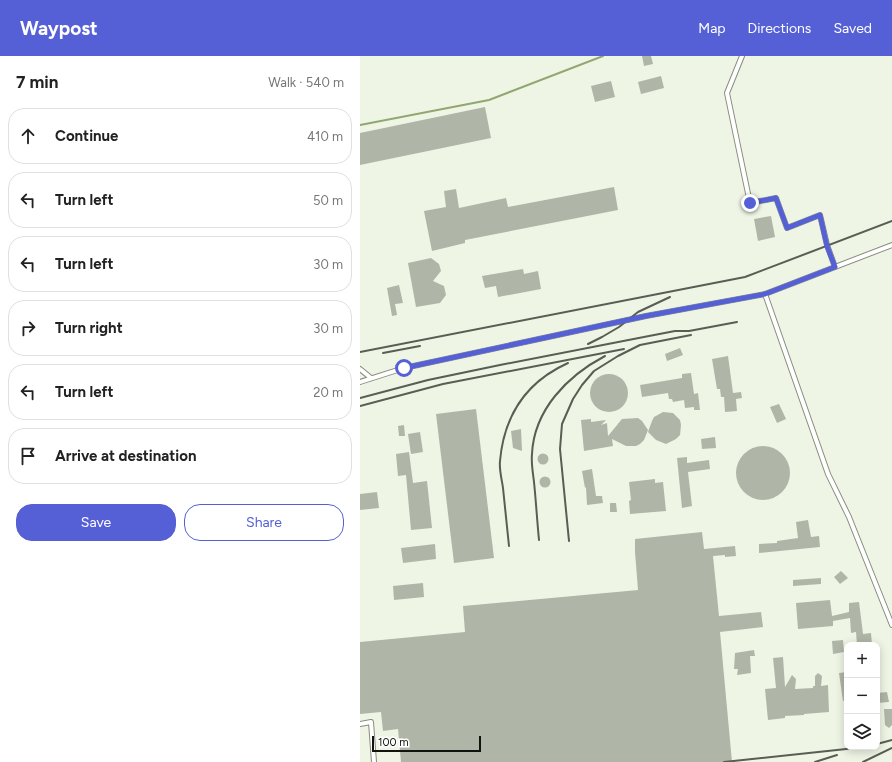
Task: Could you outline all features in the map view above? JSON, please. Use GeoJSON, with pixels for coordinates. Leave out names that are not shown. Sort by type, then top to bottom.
{"type":"FeatureCollection","features":[{"type":"Feature","properties":{"kind":"lane"},"geometry":{"type":"LineString","coordinates":[[742,56],[727,93],[750,203],[776,198],[787,228],[820,215],[827,246],[835,267]]}},
{"type":"Feature","properties":{"kind":"lane"},"geometry":{"type":"LineString","coordinates":[[360,382],[404,368],[640,318],[765,294],[892,246]]}},
{"type":"Feature","properties":{"kind":"lane"},"geometry":{"type":"LineString","coordinates":[[765,294],[828,474],[848,517],[892,625]]}},
{"type":"Feature","properties":{"kind":"lane"},"geometry":{"type":"LineString","coordinates":[[360,369],[371,378]]}},
{"type":"Feature","properties":{"kind":"lane"},"geometry":{"type":"LineString","coordinates":[[360,724],[371,722],[374,762]]}},
{"type":"Feature","properties":{"kind":"building"},"geometry":{"type":"Polygon","coordinates":[[[642,56],[651,56],[653,64],[644,66],[642,56]]]}},
{"type":"Feature","properties":{"kind":"building"},"geometry":{"type":"Polygon","coordinates":[[[661,76],[664,88],[641,94],[638,82],[661,76]]]}},
{"type":"Feature","properties":{"kind":"building"},"geometry":{"type":"Polygon","coordinates":[[[611,81],[615,97],[595,102],[591,86],[611,81]]]}},
{"type":"Feature","properties":{"kind":"building"},"geometry":{"type":"Polygon","coordinates":[[[485,107],[491,138],[360,165],[360,133],[485,107]]]}},
{"type":"Feature","properties":{"kind":"building"},"geometry":{"type":"Polygon","coordinates":[[[614,187],[618,210],[465,240],[465,243],[432,251],[424,211],[446,207],[444,191],[456,189],[459,208],[506,198],[508,207],[614,187]]]}},
{"type":"Feature","properties":{"kind":"building"},"geometry":{"type":"Polygon","coordinates":[[[771,216],[775,237],[758,241],[754,219],[771,216]]]}},
{"type":"Feature","properties":{"kind":"building"},"geometry":{"type":"Polygon","coordinates":[[[431,258],[439,264],[441,271],[433,281],[444,286],[446,295],[440,303],[416,307],[408,263],[431,258]]]}},
{"type":"Feature","properties":{"kind":"building"},"geometry":{"type":"Polygon","coordinates":[[[523,269],[524,274],[538,271],[541,289],[498,297],[496,286],[485,288],[482,276],[523,269]]]}},
{"type":"Feature","properties":{"kind":"building"},"geometry":{"type":"Polygon","coordinates":[[[399,285],[403,303],[395,304],[397,315],[392,316],[387,288],[399,285]]]}},
{"type":"Feature","properties":{"kind":"building"},"geometry":{"type":"Polygon","coordinates":[[[680,348],[683,355],[667,361],[665,354],[680,348]]]}},
{"type":"Feature","properties":{"kind":"building"},"geometry":{"type":"Polygon","coordinates":[[[728,356],[733,393],[741,392],[742,398],[736,399],[737,411],[725,412],[724,397],[721,397],[720,389],[717,389],[712,359],[728,356]]]}},
{"type":"Feature","properties":{"kind":"building"},"geometry":{"type":"Polygon","coordinates":[[[691,373],[694,394],[698,393],[700,410],[694,410],[694,407],[685,408],[684,400],[673,402],[672,399],[669,399],[668,393],[642,397],[640,385],[682,378],[682,374],[691,373]]]}},
{"type":"Feature","properties":{"kind":"building"},"geometry":{"type":"Polygon","coordinates":[[[609,374],[619,377],[625,383],[628,393],[625,403],[619,409],[609,412],[599,409],[593,403],[590,393],[593,383],[599,377],[609,374]]]}},
{"type":"Feature","properties":{"kind":"building"},"geometry":{"type":"Polygon","coordinates":[[[779,404],[786,419],[777,423],[770,407],[779,404]]]}},
{"type":"Feature","properties":{"kind":"building"},"geometry":{"type":"Polygon","coordinates":[[[476,409],[494,558],[454,563],[436,414],[476,409]]]}},
{"type":"Feature","properties":{"kind":"building"},"geometry":{"type":"Polygon","coordinates":[[[663,412],[673,413],[680,420],[681,425],[680,435],[676,439],[666,444],[656,440],[648,432],[654,417],[663,412]]]}},
{"type":"Feature","properties":{"kind":"building"},"geometry":{"type":"Polygon","coordinates":[[[638,418],[648,430],[644,440],[640,444],[636,446],[626,446],[612,439],[613,446],[584,451],[581,420],[591,419],[591,422],[606,420],[601,425],[607,423],[608,436],[622,419],[638,418]]]}},
{"type":"Feature","properties":{"kind":"building"},"geometry":{"type":"Polygon","coordinates":[[[404,425],[405,436],[399,436],[398,426],[404,425]]]}},
{"type":"Feature","properties":{"kind":"building"},"geometry":{"type":"Polygon","coordinates":[[[521,429],[522,451],[513,448],[511,431],[521,429]]]}},
{"type":"Feature","properties":{"kind":"building"},"geometry":{"type":"Polygon","coordinates":[[[420,432],[423,452],[411,454],[408,434],[420,432]]]}},
{"type":"Feature","properties":{"kind":"building"},"geometry":{"type":"Polygon","coordinates":[[[715,437],[716,448],[702,449],[701,439],[715,437]]]}},
{"type":"Feature","properties":{"kind":"building"},"geometry":{"type":"Polygon","coordinates":[[[758,446],[768,446],[778,450],[786,458],[790,468],[790,478],[786,488],[778,496],[768,500],[758,500],[748,496],[740,488],[736,478],[736,468],[740,458],[748,450],[758,446]]]}},
{"type":"Feature","properties":{"kind":"building"},"geometry":{"type":"Polygon","coordinates":[[[409,452],[413,483],[427,481],[432,528],[411,530],[406,475],[398,476],[396,454],[409,452]]]}},
{"type":"Feature","properties":{"kind":"building"},"geometry":{"type":"Polygon","coordinates":[[[543,453],[547,455],[549,459],[547,463],[543,465],[539,463],[537,459],[539,455],[543,453]]]}},
{"type":"Feature","properties":{"kind":"building"},"geometry":{"type":"Polygon","coordinates":[[[687,457],[687,463],[709,460],[710,469],[688,472],[692,506],[682,508],[677,458],[687,457]]]}},
{"type":"Feature","properties":{"kind":"building"},"geometry":{"type":"Polygon","coordinates":[[[592,469],[596,496],[602,496],[603,503],[587,505],[586,487],[585,488],[582,471],[592,469]]]}},
{"type":"Feature","properties":{"kind":"building"},"geometry":{"type":"Polygon","coordinates":[[[545,476],[549,478],[551,482],[549,486],[545,488],[541,486],[539,482],[541,478],[545,476]]]}},
{"type":"Feature","properties":{"kind":"building"},"geometry":{"type":"Polygon","coordinates":[[[655,479],[655,483],[663,482],[666,511],[630,514],[629,501],[631,500],[629,482],[655,479]]]}},
{"type":"Feature","properties":{"kind":"building"},"geometry":{"type":"Polygon","coordinates":[[[377,492],[379,508],[360,510],[360,494],[377,492]]]}},
{"type":"Feature","properties":{"kind":"building"},"geometry":{"type":"Polygon","coordinates":[[[610,503],[616,503],[617,512],[610,512],[610,503]]]}},
{"type":"Feature","properties":{"kind":"building"},"geometry":{"type":"Polygon","coordinates":[[[808,520],[811,537],[819,536],[820,547],[759,553],[759,544],[777,543],[777,541],[798,538],[796,522],[808,520]]]}},
{"type":"Feature","properties":{"kind":"building"},"geometry":{"type":"Polygon","coordinates":[[[702,532],[704,549],[735,546],[736,556],[713,556],[719,616],[761,612],[763,627],[720,632],[732,762],[401,762],[398,729],[383,731],[381,712],[360,714],[360,642],[465,632],[463,606],[638,590],[635,539],[702,532]]]}},
{"type":"Feature","properties":{"kind":"building"},"geometry":{"type":"Polygon","coordinates":[[[435,544],[436,559],[403,563],[401,548],[435,544]]]}},
{"type":"Feature","properties":{"kind":"building"},"geometry":{"type":"Polygon","coordinates":[[[841,571],[848,578],[840,584],[834,577],[841,571]]]}},
{"type":"Feature","properties":{"kind":"building"},"geometry":{"type":"Polygon","coordinates":[[[821,578],[821,584],[793,586],[793,580],[821,578]]]}},
{"type":"Feature","properties":{"kind":"building"},"geometry":{"type":"Polygon","coordinates":[[[423,583],[424,597],[394,600],[393,586],[423,583]]]}},
{"type":"Feature","properties":{"kind":"building"},"geometry":{"type":"Polygon","coordinates":[[[830,600],[832,616],[849,612],[849,603],[859,602],[863,634],[871,633],[872,642],[857,642],[856,632],[851,633],[850,618],[833,621],[833,626],[798,629],[796,603],[830,600]]]}},
{"type":"Feature","properties":{"kind":"building"},"geometry":{"type":"Polygon","coordinates":[[[843,640],[844,652],[833,654],[832,641],[843,640]]]}},
{"type":"Feature","properties":{"kind":"building"},"geometry":{"type":"Polygon","coordinates":[[[754,650],[755,656],[750,656],[751,673],[737,675],[738,669],[734,669],[735,653],[754,650]]]}},
{"type":"Feature","properties":{"kind":"building"},"geometry":{"type":"Polygon","coordinates":[[[783,657],[785,687],[792,675],[796,679],[795,689],[813,688],[813,686],[815,686],[815,676],[818,673],[822,676],[821,686],[828,685],[829,712],[785,716],[785,718],[768,720],[765,689],[776,688],[773,658],[783,657]]]}},
{"type":"Feature","properties":{"kind":"building"},"geometry":{"type":"Polygon","coordinates":[[[844,672],[844,701],[843,701],[839,673],[844,672]]]}},
{"type":"Feature","properties":{"kind":"building"},"geometry":{"type":"Polygon","coordinates":[[[887,692],[889,702],[880,703],[880,693],[887,692]]]}},
{"type":"Feature","properties":{"kind":"building"},"geometry":{"type":"Polygon","coordinates":[[[884,709],[892,709],[892,725],[889,728],[885,725],[884,709]]]}},
{"type":"Feature","properties":{"kind":"waterway"},"geometry":{"type":"LineString","coordinates":[[360,125],[489,100],[603,56]]}},
{"type":"Feature","properties":{"kind":"railway"},"geometry":{"type":"LineString","coordinates":[[360,352],[745,277],[892,221]]}},
{"type":"Feature","properties":{"kind":"railway"},"geometry":{"type":"LineString","coordinates":[[588,344],[619,327],[638,312],[670,297]]}},
{"type":"Feature","properties":{"kind":"railway"},"geometry":{"type":"LineString","coordinates":[[360,398],[428,380],[500,365],[675,331],[689,331],[737,322]]}},
{"type":"Feature","properties":{"kind":"railway"},"geometry":{"type":"LineString","coordinates":[[569,541],[560,449],[562,424],[573,399],[594,371],[618,356],[640,345],[691,335]]}},
{"type":"Feature","properties":{"kind":"railway"},"geometry":{"type":"LineString","coordinates":[[383,353],[420,346]]}},
{"type":"Feature","properties":{"kind":"railway"},"geometry":{"type":"LineString","coordinates":[[360,406],[443,384],[624,349]]}},
{"type":"Feature","properties":{"kind":"railway"},"geometry":{"type":"LineString","coordinates":[[539,540],[532,461],[534,438],[539,423],[546,409],[566,384],[591,364],[605,356]]}},
{"type":"Feature","properties":{"kind":"railway"},"geometry":{"type":"LineString","coordinates":[[509,546],[500,471],[502,445],[506,429],[512,415],[529,390],[540,380],[568,363]]}},
{"type":"Feature","properties":{"kind":"railway"},"geometry":{"type":"LineString","coordinates":[[880,743],[892,740]]}},
{"type":"Feature","properties":{"kind":"railway"},"geometry":{"type":"LineString","coordinates":[[863,762],[892,748]]}},
{"type":"Feature","properties":{"kind":"railway"},"geometry":{"type":"LineString","coordinates":[[724,762],[844,749]]}},
{"type":"Feature","properties":{"kind":"railway"},"geometry":{"type":"LineString","coordinates":[[815,762],[837,755]]}},
{"type":"Feature","properties":{"kind":"route"},"geometry":{"type":"LineString","coordinates":[[404,368],[646,316],[765,294],[835,267],[827,246],[820,215],[787,228],[776,198],[750,203]]}}]}
